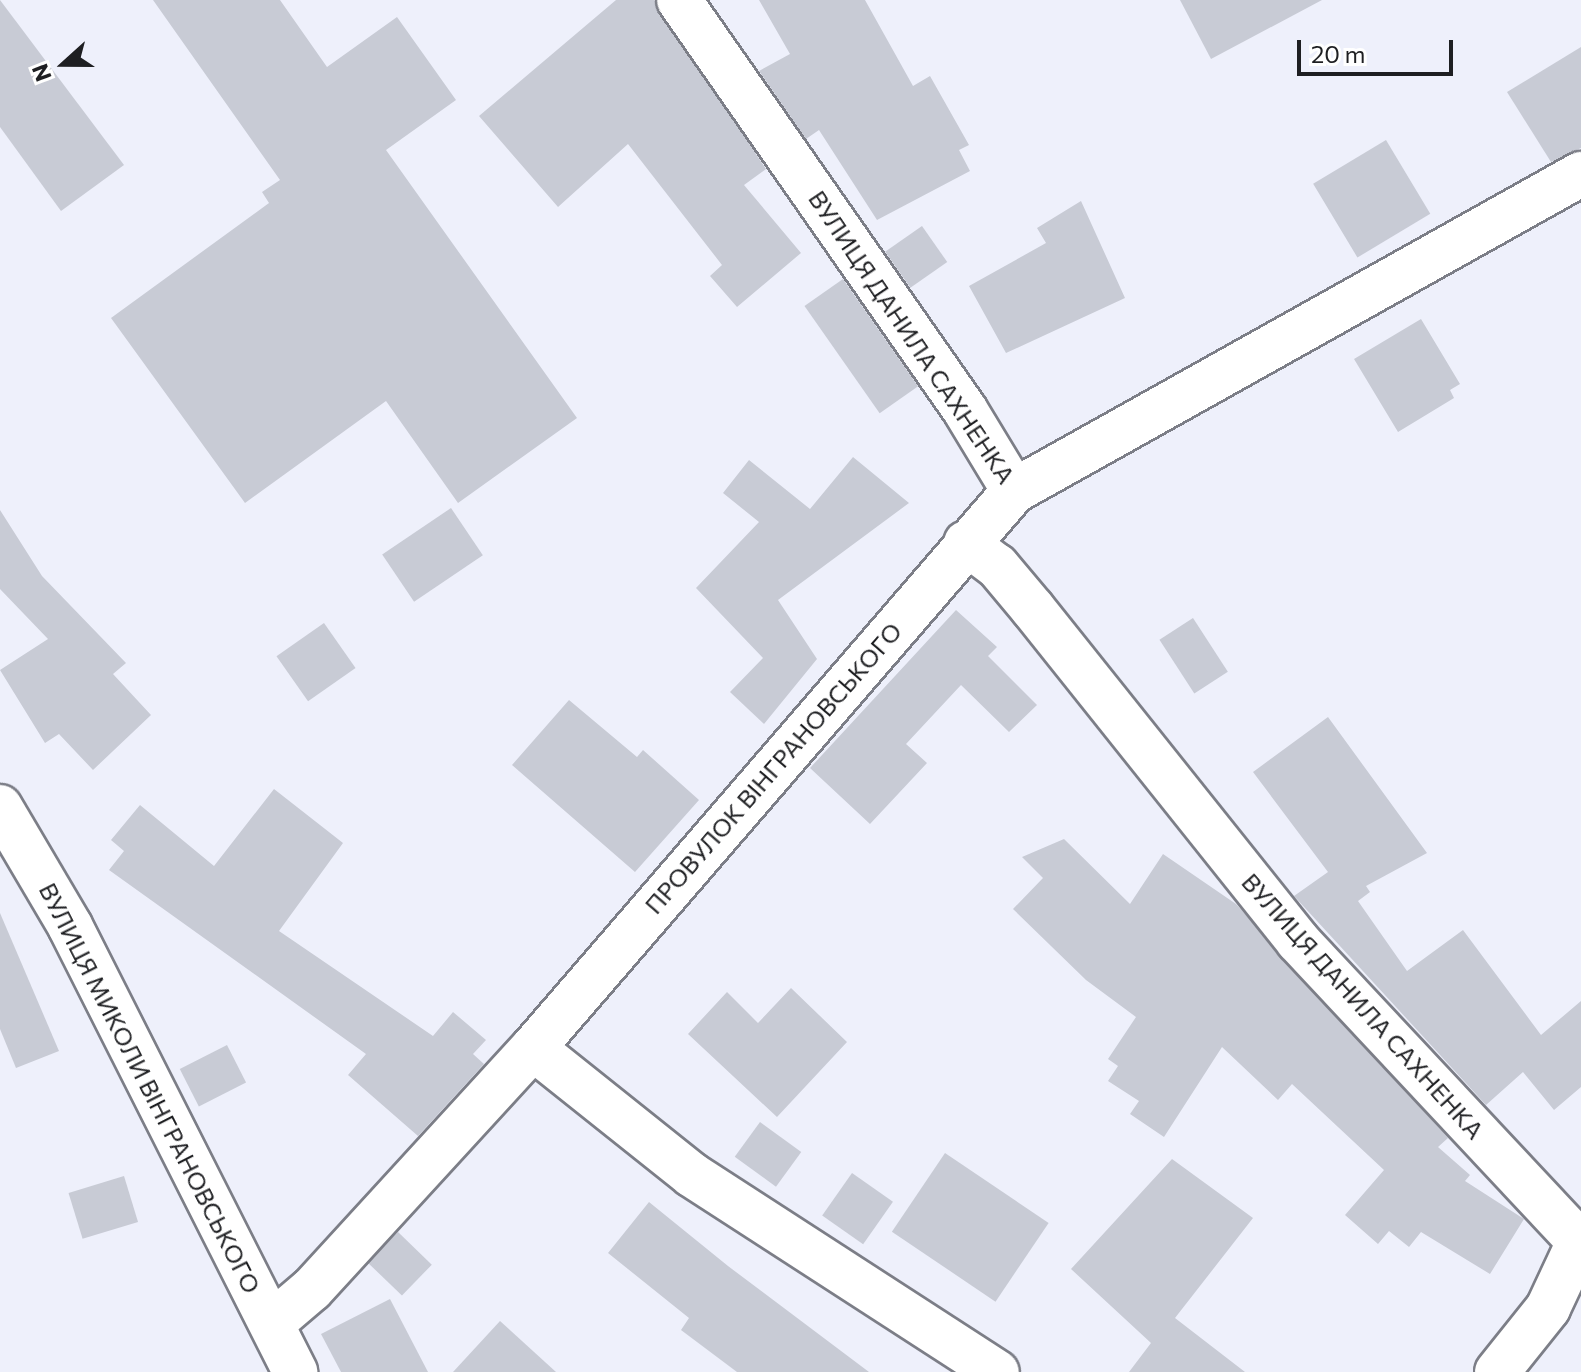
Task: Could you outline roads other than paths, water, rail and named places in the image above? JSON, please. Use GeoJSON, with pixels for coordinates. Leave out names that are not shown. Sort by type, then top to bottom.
{"type":"FeatureCollection","features":[{"type":"Feature","properties":{"kind":"street","name":"ВУЛИЦЯ ДАНИЛА САХНЕНКА"},"geometry":{"type":"LineString","coordinates":[[679,0],[965,410],[1014,491],[1581,174]]}},
{"type":"Feature","properties":{"kind":"street","name":"ПРОВУЛОК ВІНГРАНОВСЬКОГО"},"geometry":{"type":"LineString","coordinates":[[272,1323],[312,1289],[533,1048],[1014,491]]}},
{"type":"Feature","properties":{"kind":"street","name":"ВУЛИЦЯ ДАНИЛА САХНЕНКА"},"geometry":{"type":"LineString","coordinates":[[966,543],[997,566],[1024,598],[1298,941],[1580,1244]]}},
{"type":"Feature","properties":{"kind":"street","name":"ВУЛИЦЯ МИКОЛИ ВІНГРАНОВСЬКОГО"},"geometry":{"type":"LineString","coordinates":[[0,807],[70,926],[295,1372]]}},
{"type":"Feature","properties":{"kind":"street"},"geometry":{"type":"LineString","coordinates":[[533,1048],[692,1175],[997,1372]]}},
{"type":"Feature","properties":{"kind":"street"},"geometry":{"type":"LineString","coordinates":[[1497,1372],[1548,1308],[1580,1244]]}}]}
